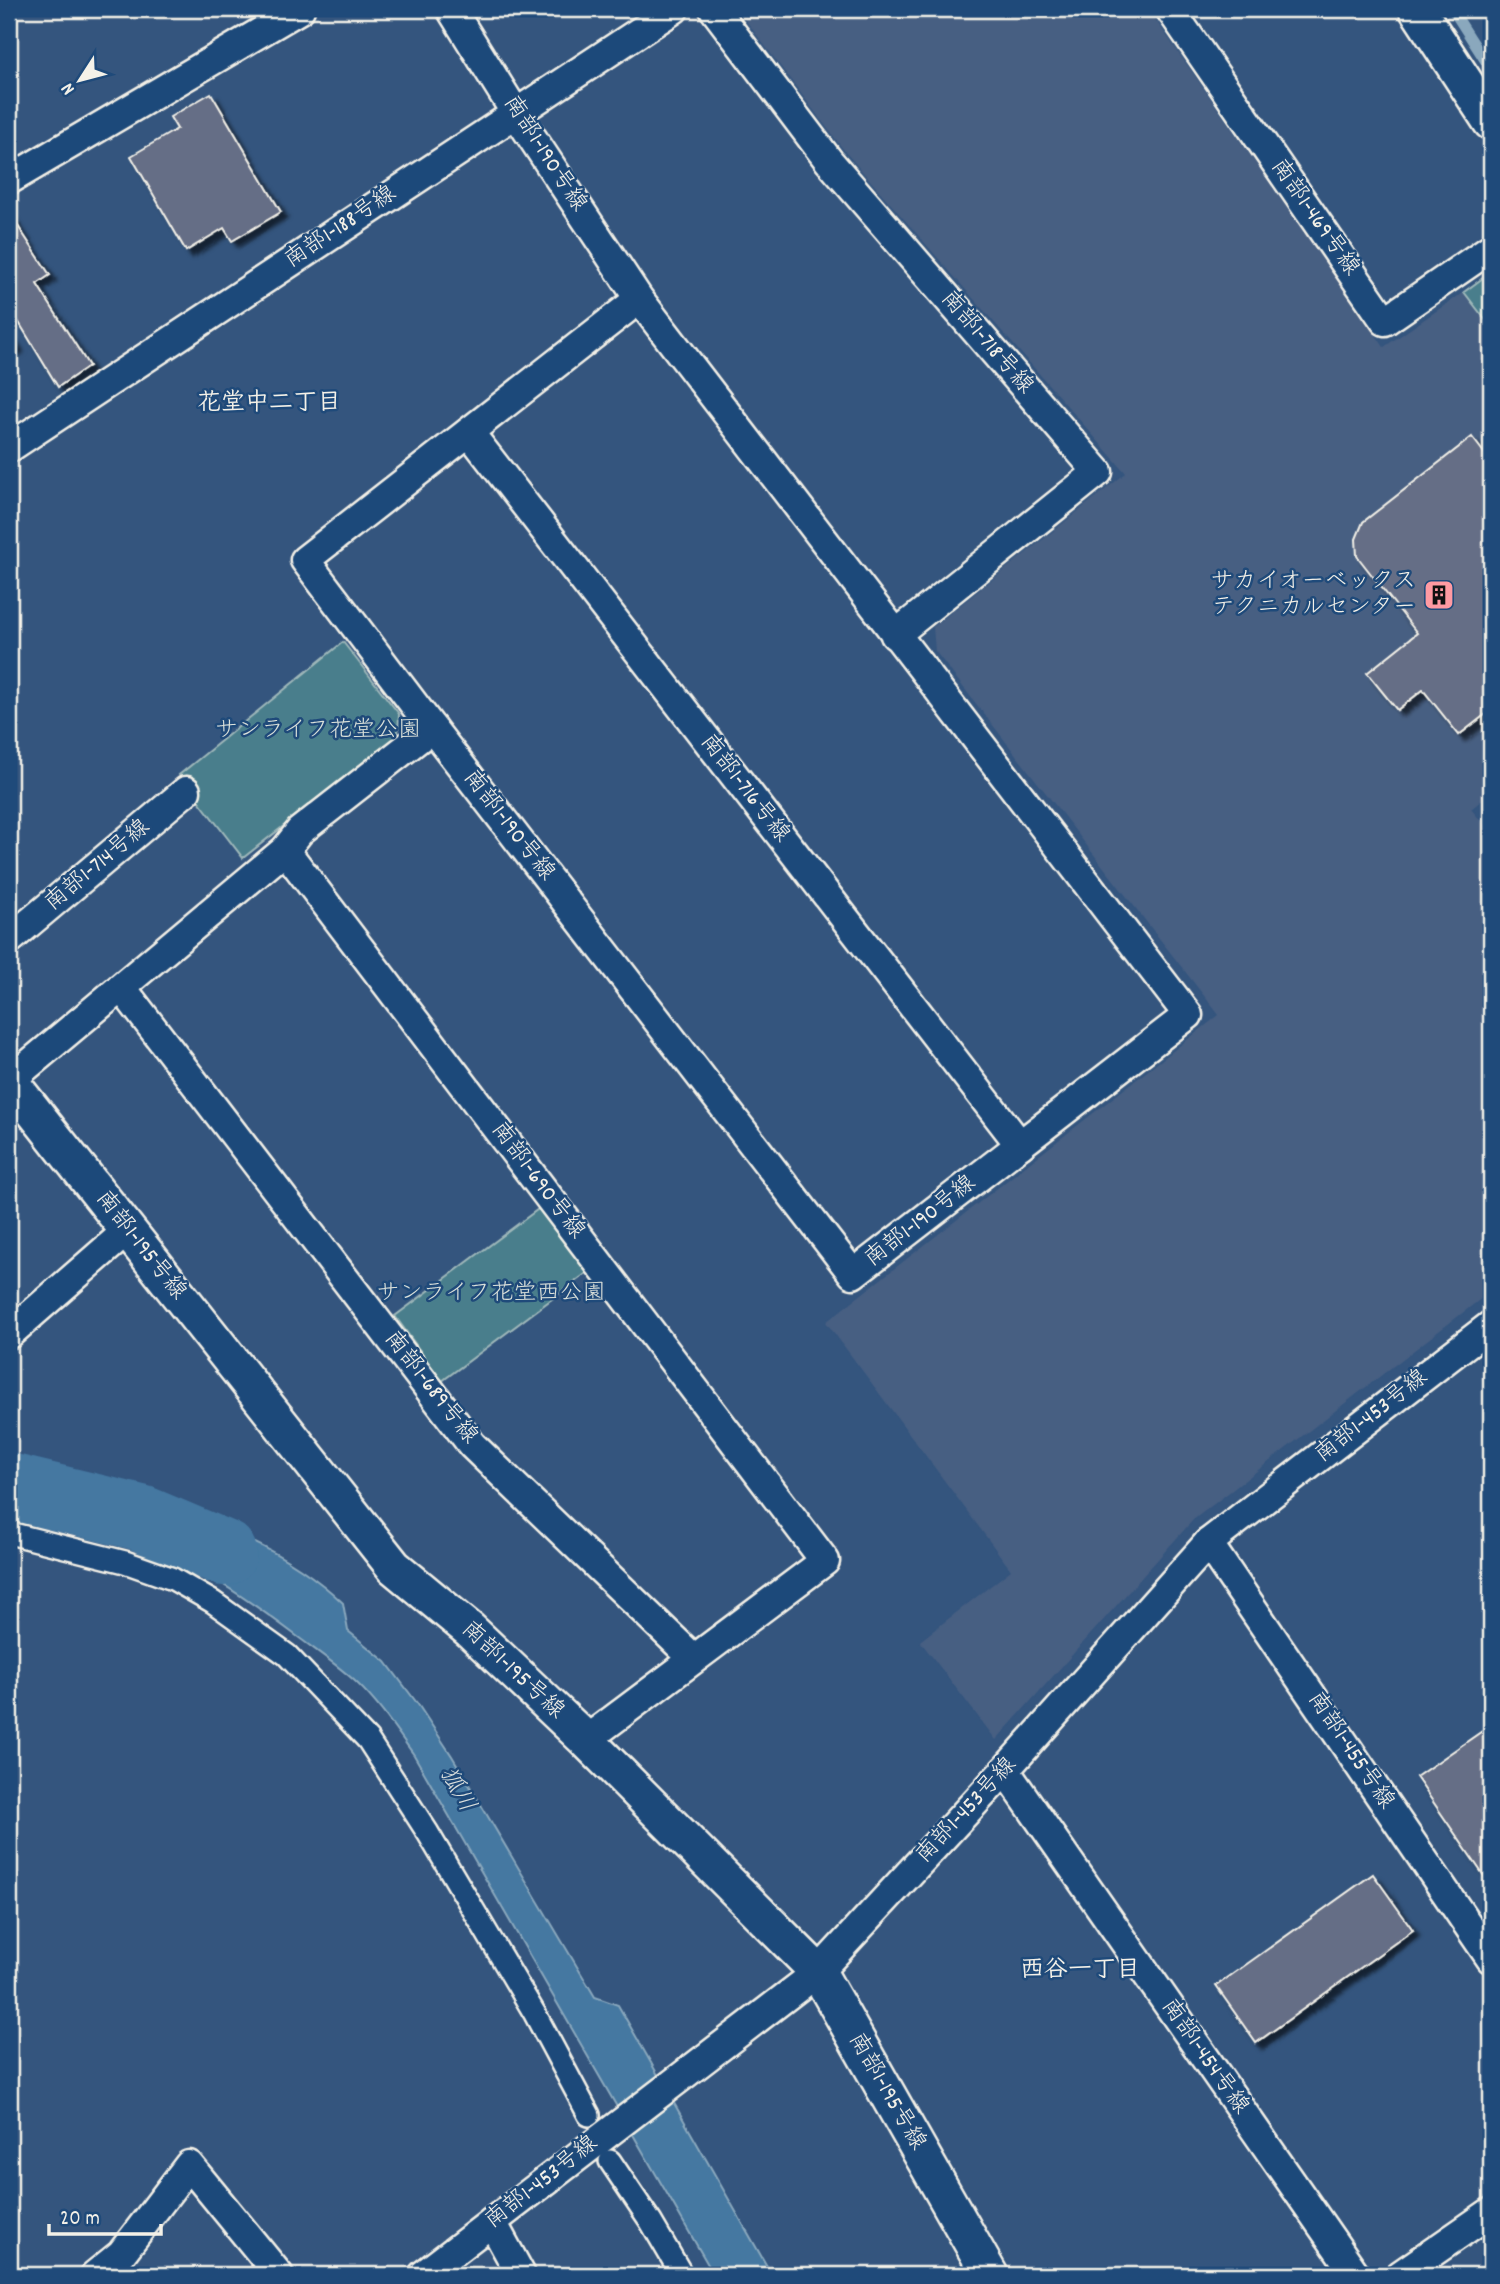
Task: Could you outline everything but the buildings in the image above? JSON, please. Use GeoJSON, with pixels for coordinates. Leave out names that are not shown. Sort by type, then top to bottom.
{"type":"FeatureCollection","features":[{"type":"Feature","properties":{"kind":"street"},"geometry":{"type":"LineString","coordinates":[[9,180],[300,9]]}},
{"type":"Feature","properties":{"kind":"street","name":"南部1-190号線"},"geometry":{"type":"LineString","coordinates":[[451,9],[515,112],[639,299],[1188,1015],[853,1274],[305,560],[639,299]]}},
{"type":"Feature","properties":{"kind":"street","name":"南部1-188号線"},"geometry":{"type":"LineString","coordinates":[[9,448],[674,9]]}},
{"type":"Feature","properties":{"kind":"street","name":"南部1-718号線"},"geometry":{"type":"LineString","coordinates":[[714,9],[829,161],[1098,472],[895,635]]}},
{"type":"Feature","properties":{"kind":"street","name":"南部1-469号線"},"geometry":{"type":"LineString","coordinates":[[1170,9],[1385,321],[1491,248]]}},
{"type":"Feature","properties":{"kind":"street"},"geometry":{"type":"LineString","coordinates":[[1416,9],[1491,122]]}},
{"type":"Feature","properties":{"kind":"street","name":"南部1-716号線"},"geometry":{"type":"LineString","coordinates":[[469,432],[1020,1145]]}},
{"type":"Feature","properties":{"kind":"street"},"geometry":{"type":"LineString","coordinates":[[9,1081],[285,850],[300,831],[432,728]]}},
{"type":"Feature","properties":{"kind":"street","name":"南部1-714号線"},"geometry":{"type":"LineString","coordinates":[[9,940],[186,791]]}},
{"type":"Feature","properties":{"kind":"street","name":"南部1-690号線"},"geometry":{"type":"LineString","coordinates":[[285,850],[825,1561],[586,1740]]}},
{"type":"Feature","properties":{"kind":"street","name":"南部1-689号線"},"geometry":{"type":"LineString","coordinates":[[122,988],[472,1445],[693,1658]]}},
{"type":"Feature","properties":{"kind":"street","name":"南部1-195号線"},"geometry":{"type":"LineString","coordinates":[[9,1081],[394,1567],[470,1630],[586,1740],[818,1972],[990,2275]]}},
{"type":"Feature","properties":{"kind":"street"},"geometry":{"type":"LineString","coordinates":[[9,1334],[128,1230]]}},
{"type":"Feature","properties":{"kind":"street","name":"南部1-453号線"},"geometry":{"type":"LineString","coordinates":[[423,2275],[492,2222],[598,2124],[683,2076],[818,1972],[1005,1770],[1208,1543],[1491,1325]]}},
{"type":"Feature","properties":{"kind":"street"},"geometry":{"type":"LineString","coordinates":[[9,1532],[125,1562],[173,1580],[213,1602],[287,1655],[368,1740],[428,1833],[598,2124]]}},
{"type":"Feature","properties":{"kind":"street","name":"南部1-455号線"},"geometry":{"type":"LineString","coordinates":[[1208,1543],[1491,1959]]}},
{"type":"Feature","properties":{"kind":"street","name":"南部1-454号線"},"geometry":{"type":"LineString","coordinates":[[1005,1770],[1356,2275]]}},
{"type":"Feature","properties":{"kind":"street"},"geometry":{"type":"LineString","coordinates":[[610,2161],[682,2275]]}},
{"type":"Feature","properties":{"kind":"street"},"geometry":{"type":"LineString","coordinates":[[95,2275],[121,2255],[189,2165],[279,2275]]}},
{"type":"Feature","properties":{"kind":"street"},"geometry":{"type":"LineString","coordinates":[[1400,2275],[1491,2212]]}},
{"type":"Feature","properties":{"kind":"street"},"geometry":{"type":"LineString","coordinates":[[492,2222],[521,2275]]}},
{"type":"Feature","properties":{"kind":"shaded area"},"geometry":{"type":"Polygon","coordinates":[[[737,9],[1148,9],[1384,347],[1464,292],[1491,327],[1491,793],[1471,809],[1491,833],[1491,1291],[1193,1520],[996,1740],[920,1641],[1011,1570],[826,1322],[1219,1015],[935,651],[933,627],[1126,473],[846,153],[737,9]]]}},
{"type":"Feature","properties":{"kind":"green space"},"geometry":{"type":"Polygon","coordinates":[[[1491,272],[1491,327],[1464,292],[1491,272]]]}},
{"type":"Feature","properties":{"kind":"green space","name":"サンライフ花堂公園"},"geometry":{"type":"Polygon","coordinates":[[[343,642],[399,714],[398,736],[243,858],[179,775],[343,642]]]}},
{"type":"Feature","properties":{"kind":"green space","name":"サンライフ花堂西公園"},"geometry":{"type":"Polygon","coordinates":[[[541,1207],[588,1272],[442,1381],[395,1316],[541,1207]]]}},
{"type":"Feature","properties":{"kind":"water"},"geometry":{"type":"Polygon","coordinates":[[[142,1500],[223,1528],[249,1540],[298,1567],[343,1603],[348,1631],[386,1662],[417,1703],[452,1756],[595,1997],[618,2005],[772,2275],[714,2275],[414,1755],[380,1708],[343,1671],[240,1595],[180,1561],[135,1545],[142,1500]]]}},
{"type":"Feature","properties":{"kind":"waterway"},"geometry":{"type":"LineString","coordinates":[[1452,9],[1491,70]]}},
{"type":"Feature","properties":{"kind":"waterway","name":"狐川"},"geometry":{"type":"LineString","coordinates":[[9,1486],[141,1518],[224,1553]]}},
{"type":"Feature","properties":{"kind":"place","name":"サカイオーベックス テクニカルセンター"},"geometry":{"type":"Point","coordinates":[1439,595]}},
{"type":"Feature","properties":{"kind":"district","name":"花堂中二丁目"},"geometry":{"type":"Point","coordinates":[269,404]}},
{"type":"Feature","properties":{"kind":"district","name":"西谷一丁目"},"geometry":{"type":"Point","coordinates":[1080,1971]}}]}
